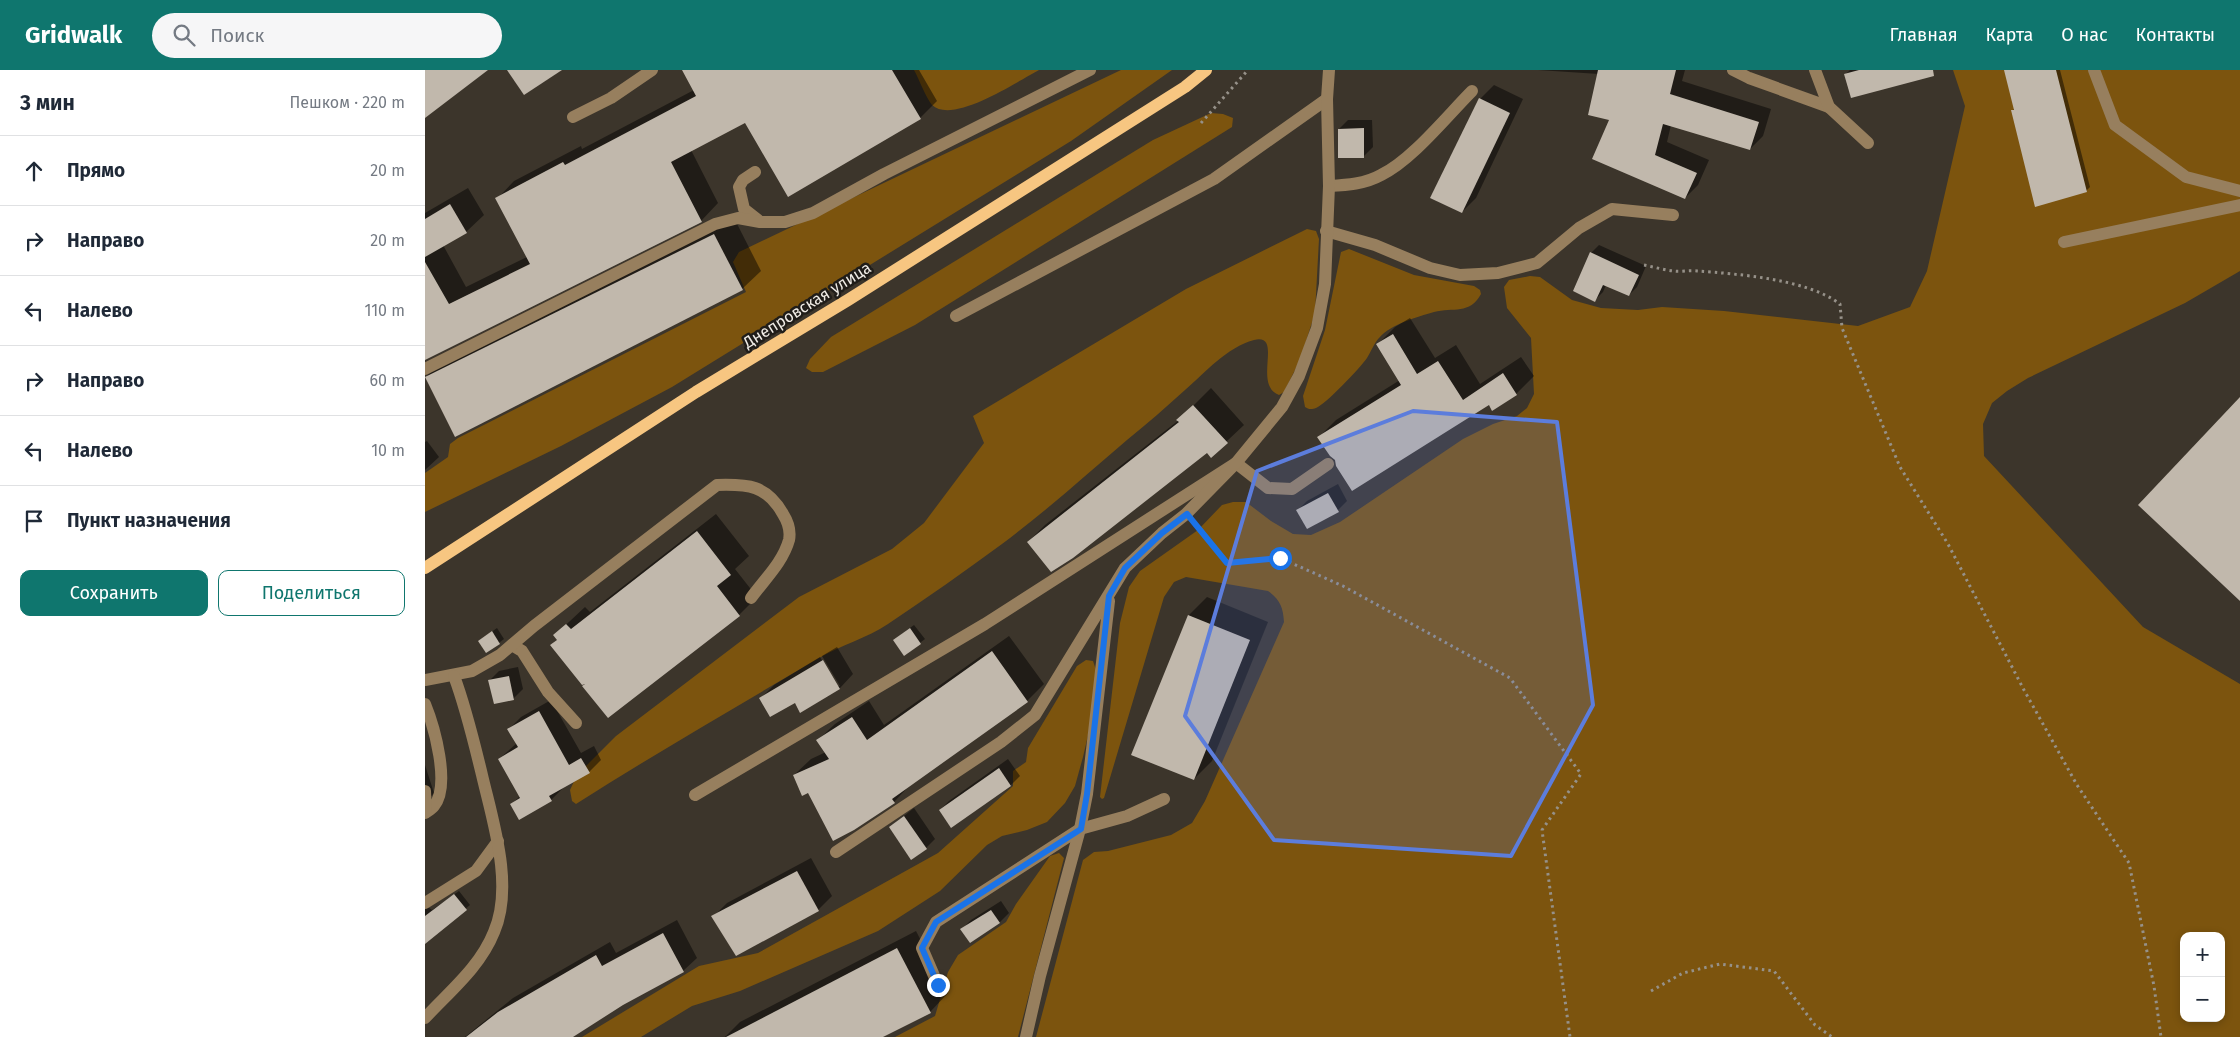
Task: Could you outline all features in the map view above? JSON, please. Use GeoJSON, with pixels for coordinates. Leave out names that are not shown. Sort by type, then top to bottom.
{"type":"FeatureCollection","features":[{"type":"Feature","properties":{"kind":"main road","name":"Днепровская улица"},"geometry":{"type":"LineString","coordinates":[[425,568],[696,392],[848,300],[1185,87],[1206,70]]}},
{"type":"Feature","properties":{"kind":"lane"},"geometry":{"type":"LineString","coordinates":[[573,117],[611,98],[652,70]]}},
{"type":"Feature","properties":{"kind":"lane"},"geometry":{"type":"LineString","coordinates":[[425,369],[715,224],[738,218],[760,222],[785,222],[813,213],[884,174],[1090,70]]}},
{"type":"Feature","properties":{"kind":"lane"},"geometry":{"type":"LineString","coordinates":[[836,852],[1001,742],[1035,715],[1125,568],[1162,533],[1187,514],[1236,463],[1282,406],[1299,376],[1317,328],[1325,284],[1329,186],[1327,99],[1329,70]]}},
{"type":"Feature","properties":{"kind":"lane"},"geometry":{"type":"LineString","coordinates":[[1733,70],[1749,78],[1829,107],[1868,143]]}},
{"type":"Feature","properties":{"kind":"lane"},"geometry":{"type":"LineString","coordinates":[[1815,70],[1829,107]]}},
{"type":"Feature","properties":{"kind":"lane"},"geometry":{"type":"LineString","coordinates":[[2094,70],[2115,125],[2186,177],[2240,191]]}},
{"type":"Feature","properties":{"kind":"lane"},"geometry":{"type":"LineString","coordinates":[[1329,186],[1358,184],[1381,176],[1397,166],[1472,91]]}},
{"type":"Feature","properties":{"kind":"lane"},"geometry":{"type":"LineString","coordinates":[[956,316],[1214,180],[1327,99]]}},
{"type":"Feature","properties":{"kind":"lane"},"geometry":{"type":"LineString","coordinates":[[755,172],[743,180],[739,187],[744,209],[760,222]]}},
{"type":"Feature","properties":{"kind":"lane"},"geometry":{"type":"LineString","coordinates":[[2064,242],[2240,205]]}},
{"type":"Feature","properties":{"kind":"lane"},"geometry":{"type":"LineString","coordinates":[[1326,231],[1375,245],[1430,268],[1460,275],[1498,272],[1537,262],[1579,228],[1612,209],[1673,214]]}},
{"type":"Feature","properties":{"kind":"lane"},"geometry":{"type":"LineString","coordinates":[[1236,463],[1269,488],[1292,489],[1328,464]]}},
{"type":"Feature","properties":{"kind":"lane"},"geometry":{"type":"LineString","coordinates":[[695,795],[985,624],[1236,463]]}},
{"type":"Feature","properties":{"kind":"lane"},"geometry":{"type":"LineString","coordinates":[[425,680],[455,676],[472,671],[500,655],[534,626],[717,485],[739,484],[756,488],[775,499],[789,523],[789,538],[783,556],[751,598]]}},
{"type":"Feature","properties":{"kind":"lane"},"geometry":{"type":"LineString","coordinates":[[1026,1037],[1039,976],[1081,829],[1087,794],[1109,596]]}},
{"type":"Feature","properties":{"kind":"lane"},"geometry":{"type":"LineString","coordinates":[[513,645],[522,651],[548,692],[576,723]]}},
{"type":"Feature","properties":{"kind":"lane"},"geometry":{"type":"LineString","coordinates":[[425,1018],[481,959],[495,931],[502,900],[498,841],[465,706],[455,676]]}},
{"type":"Feature","properties":{"kind":"lane"},"geometry":{"type":"LineString","coordinates":[[425,704],[441,759],[441,784],[435,805],[426,813]]}},
{"type":"Feature","properties":{"kind":"lane"},"geometry":{"type":"LineString","coordinates":[[425,791],[426,813]]}},
{"type":"Feature","properties":{"kind":"lane"},"geometry":{"type":"LineString","coordinates":[[938,985],[922,948],[936,922],[1081,829],[1127,816],[1164,799]]}},
{"type":"Feature","properties":{"kind":"lane"},"geometry":{"type":"LineString","coordinates":[[425,903],[476,871],[498,841]]}},
{"type":"Feature","properties":{"kind":"path"},"geometry":{"type":"LineString","coordinates":[[1201,123],[1248,70]]}},
{"type":"Feature","properties":{"kind":"path"},"geometry":{"type":"LineString","coordinates":[[1644,265],[1674,271],[1744,274],[1828,294],[1840,304],[1842,328],[1899,467],[1947,544],[2077,786],[2129,863],[2154,986],[2161,1037]]}},
{"type":"Feature","properties":{"kind":"path"},"geometry":{"type":"LineString","coordinates":[[1187,514],[1227,563],[1280,558],[1343,586],[1510,678],[1581,774],[1542,830],[1570,1037]]}},
{"type":"Feature","properties":{"kind":"path"},"geometry":{"type":"LineString","coordinates":[[1651,991],[1683,973],[1720,964],[1775,971],[1815,1025],[1832,1037]]}},
{"type":"Feature","properties":{"kind":"highlighted area"},"geometry":{"type":"Polygon","coordinates":[[[1413,411],[1557,422],[1593,705],[1511,856],[1274,840],[1185,716],[1257,471],[1413,411]]]}},
{"type":"Feature","properties":{"kind":"shaded area"},"geometry":{"type":"Polygon","coordinates":[[[914,70],[1039,70],[970,106],[955,110],[942,110],[932,105],[914,70]]]}},
{"type":"Feature","properties":{"kind":"shaded area"},"geometry":{"type":"Polygon","coordinates":[[[1121,70],[1172,70],[1071,141],[672,387],[561,446],[425,512],[425,473],[448,457],[450,444],[458,438],[746,292],[733,262],[739,252],[1121,70]]]}},
{"type":"Feature","properties":{"kind":"shaded area"},"geometry":{"type":"Polygon","coordinates":[[[1953,70],[2240,70],[2240,271],[2185,303],[2028,378],[1992,403],[1983,424],[1984,456],[2143,627],[2240,684],[2240,1037],[1036,1037],[1083,860],[1094,852],[1108,851],[1171,835],[1192,823],[1205,801],[1284,622],[1280,604],[1268,591],[1186,577],[1174,582],[1164,597],[1104,798],[1102,799],[1100,797],[1120,623],[1129,587],[1140,571],[1198,530],[1222,505],[1233,502],[1246,502],[1271,521],[1293,534],[1311,535],[1340,522],[1463,439],[1493,424],[1517,416],[1527,408],[1534,394],[1531,338],[1507,308],[1504,287],[1509,280],[1530,276],[1540,277],[1572,300],[1601,308],[1638,310],[1662,307],[1724,311],[1858,326],[1910,307],[1927,271],[1965,106],[1953,70]]]}},
{"type":"Feature","properties":{"kind":"shaded area"},"geometry":{"type":"Polygon","coordinates":[[[1211,113],[1223,114],[1233,118],[1232,127],[915,325],[823,372],[812,372],[806,368],[810,359],[831,337],[1153,140],[1211,113]]]}},
{"type":"Feature","properties":{"kind":"shaded area"},"geometry":{"type":"Polygon","coordinates":[[[1307,229],[1316,231],[1319,239],[1315,313],[1300,360],[1284,392],[1279,395],[1271,389],[1267,371],[1267,344],[1263,340],[1254,340],[1235,348],[1217,361],[1149,422],[1034,519],[917,604],[880,629],[819,658],[576,804],[572,801],[570,790],[577,775],[616,736],[799,597],[892,549],[924,523],[984,443],[973,416],[1186,289],[1307,229]]]}},
{"type":"Feature","properties":{"kind":"shaded area"},"geometry":{"type":"Polygon","coordinates":[[[1349,249],[1414,275],[1474,286],[1480,290],[1481,294],[1477,301],[1466,308],[1434,312],[1390,329],[1377,340],[1363,363],[1335,393],[1321,405],[1314,409],[1308,409],[1305,407],[1303,396],[1325,330],[1341,252],[1349,249]]]}},
{"type":"Feature","properties":{"kind":"shaded area"},"geometry":{"type":"Polygon","coordinates":[[[1086,660],[1093,661],[1097,673],[1089,731],[1083,757],[1075,786],[1065,803],[1047,822],[1027,830],[1002,836],[987,845],[940,891],[878,931],[740,991],[692,1006],[641,1037],[582,1037],[699,966],[758,953],[938,853],[1013,786],[1013,771],[1026,762],[1028,748],[1077,666],[1086,660]]]}},
{"type":"Feature","properties":{"kind":"shaded area"},"geometry":{"type":"Polygon","coordinates":[[[1059,853],[1064,858],[1018,1037],[895,1037],[935,1016],[948,972],[958,955],[1006,922],[1016,904],[1050,856],[1059,853]]]}},
{"type":"Feature","properties":{"kind":"building"},"geometry":{"type":"Polygon","coordinates":[[[425,70],[488,70],[425,118],[425,70]]]}},
{"type":"Feature","properties":{"kind":"building"},"geometry":{"type":"Polygon","coordinates":[[[507,70],[562,70],[524,95],[507,70]]]}},
{"type":"Feature","properties":{"kind":"building"},"geometry":{"type":"Polygon","coordinates":[[[682,70],[892,70],[921,119],[788,197],[745,123],[671,162],[702,222],[425,360],[425,262],[449,304],[530,264],[495,198],[563,162],[565,165],[696,96],[682,70]]]}},
{"type":"Feature","properties":{"kind":"building"},"geometry":{"type":"Polygon","coordinates":[[[1598,70],[1676,70],[1670,94],[1759,122],[1750,150],[1663,124],[1655,155],[1697,173],[1685,199],[1592,159],[1609,120],[1588,115],[1598,70]]]}},
{"type":"Feature","properties":{"kind":"building"},"geometry":{"type":"Polygon","coordinates":[[[1859,70],[1933,70],[1934,76],[1851,98],[1844,74],[1859,70]]]}},
{"type":"Feature","properties":{"kind":"building"},"geometry":{"type":"Polygon","coordinates":[[[2004,70],[2056,70],[2087,192],[2035,207],[2011,110],[2014,110],[2004,70]]]}},
{"type":"Feature","properties":{"kind":"building"},"geometry":{"type":"Polygon","coordinates":[[[1479,98],[1510,113],[1462,213],[1430,198],[1479,98]]]}},
{"type":"Feature","properties":{"kind":"building"},"geometry":{"type":"Polygon","coordinates":[[[1364,128],[1364,158],[1338,158],[1338,129],[1364,128]]]}},
{"type":"Feature","properties":{"kind":"building"},"geometry":{"type":"Polygon","coordinates":[[[450,204],[467,233],[425,257],[425,219],[450,204]]]}},
{"type":"Feature","properties":{"kind":"building"},"geometry":{"type":"Polygon","coordinates":[[[714,234],[743,290],[455,437],[425,377],[714,234]]]}},
{"type":"Feature","properties":{"kind":"building"},"geometry":{"type":"Polygon","coordinates":[[[1590,252],[1639,275],[1629,296],[1603,285],[1595,302],[1573,291],[1590,252]]]}},
{"type":"Feature","properties":{"kind":"building"},"geometry":{"type":"Polygon","coordinates":[[[1393,334],[1417,374],[1438,361],[1463,400],[1503,373],[1517,395],[1492,411],[1489,405],[1352,491],[1336,466],[1335,460],[1317,437],[1401,385],[1376,344],[1393,334]]]}},
{"type":"Feature","properties":{"kind":"building"},"geometry":{"type":"Polygon","coordinates":[[[2240,397],[2240,601],[2138,505],[2240,397]]]}},
{"type":"Feature","properties":{"kind":"building"},"geometry":{"type":"Polygon","coordinates":[[[1193,405],[1228,443],[1211,458],[1207,453],[1073,558],[1051,572],[1027,542],[1179,422],[1176,420],[1193,405]]]}},
{"type":"Feature","properties":{"kind":"building"},"geometry":{"type":"Polygon","coordinates":[[[1328,493],[1339,512],[1307,529],[1296,510],[1328,493]]]}},
{"type":"Feature","properties":{"kind":"building"},"geometry":{"type":"Polygon","coordinates":[[[697,531],[731,575],[717,586],[740,616],[608,718],[582,686],[585,684],[582,685],[550,645],[557,640],[553,635],[566,624],[571,629],[697,531]]]}},
{"type":"Feature","properties":{"kind":"building"},"geometry":{"type":"Polygon","coordinates":[[[1188,615],[1250,640],[1194,780],[1131,755],[1188,615]]]}},
{"type":"Feature","properties":{"kind":"building"},"geometry":{"type":"Polygon","coordinates":[[[910,628],[921,644],[904,656],[893,640],[910,628]]]}},
{"type":"Feature","properties":{"kind":"building"},"geometry":{"type":"Polygon","coordinates":[[[492,631],[500,644],[486,653],[478,641],[492,631]]]}},
{"type":"Feature","properties":{"kind":"building"},"geometry":{"type":"Polygon","coordinates":[[[992,651],[1028,702],[892,799],[895,803],[854,830],[833,841],[808,793],[802,796],[793,775],[829,759],[816,740],[852,717],[867,740],[992,651]]]}},
{"type":"Feature","properties":{"kind":"building"},"geometry":{"type":"Polygon","coordinates":[[[823,660],[840,689],[800,713],[795,703],[770,717],[759,698],[823,660]]]}},
{"type":"Feature","properties":{"kind":"building"},"geometry":{"type":"Polygon","coordinates":[[[509,676],[514,700],[494,704],[488,680],[509,676]]]}},
{"type":"Feature","properties":{"kind":"building"},"geometry":{"type":"Polygon","coordinates":[[[539,711],[569,765],[581,758],[590,773],[549,796],[552,801],[519,820],[510,804],[520,798],[498,759],[518,747],[507,729],[539,711]]]}},
{"type":"Feature","properties":{"kind":"building"},"geometry":{"type":"Polygon","coordinates":[[[999,768],[1011,786],[951,828],[939,810],[999,768]]]}},
{"type":"Feature","properties":{"kind":"building"},"geometry":{"type":"Polygon","coordinates":[[[904,816],[927,849],[911,860],[889,827],[904,816]]]}},
{"type":"Feature","properties":{"kind":"building"},"geometry":{"type":"Polygon","coordinates":[[[797,871],[819,911],[736,956],[711,916],[797,871]]]}},
{"type":"Feature","properties":{"kind":"building"},"geometry":{"type":"Polygon","coordinates":[[[454,894],[467,910],[425,944],[425,916],[454,894]]]}},
{"type":"Feature","properties":{"kind":"building"},"geometry":{"type":"Polygon","coordinates":[[[991,910],[1000,923],[970,943],[960,929],[991,910]]]}},
{"type":"Feature","properties":{"kind":"building"},"geometry":{"type":"Polygon","coordinates":[[[663,933],[684,972],[623,1005],[573,1037],[466,1037],[498,1012],[596,955],[602,966],[663,933]]]}},
{"type":"Feature","properties":{"kind":"building"},"geometry":{"type":"Polygon","coordinates":[[[897,948],[931,1013],[883,1037],[726,1037],[897,948]]]}},
{"type":"Feature","properties":{"kind":"route"},"geometry":{"type":"LineString","coordinates":[[938,985],[922,948],[936,922],[1081,829],[1087,794],[1109,596],[1125,568],[1162,533],[1187,514],[1227,563],[1280,558]]}}]}
